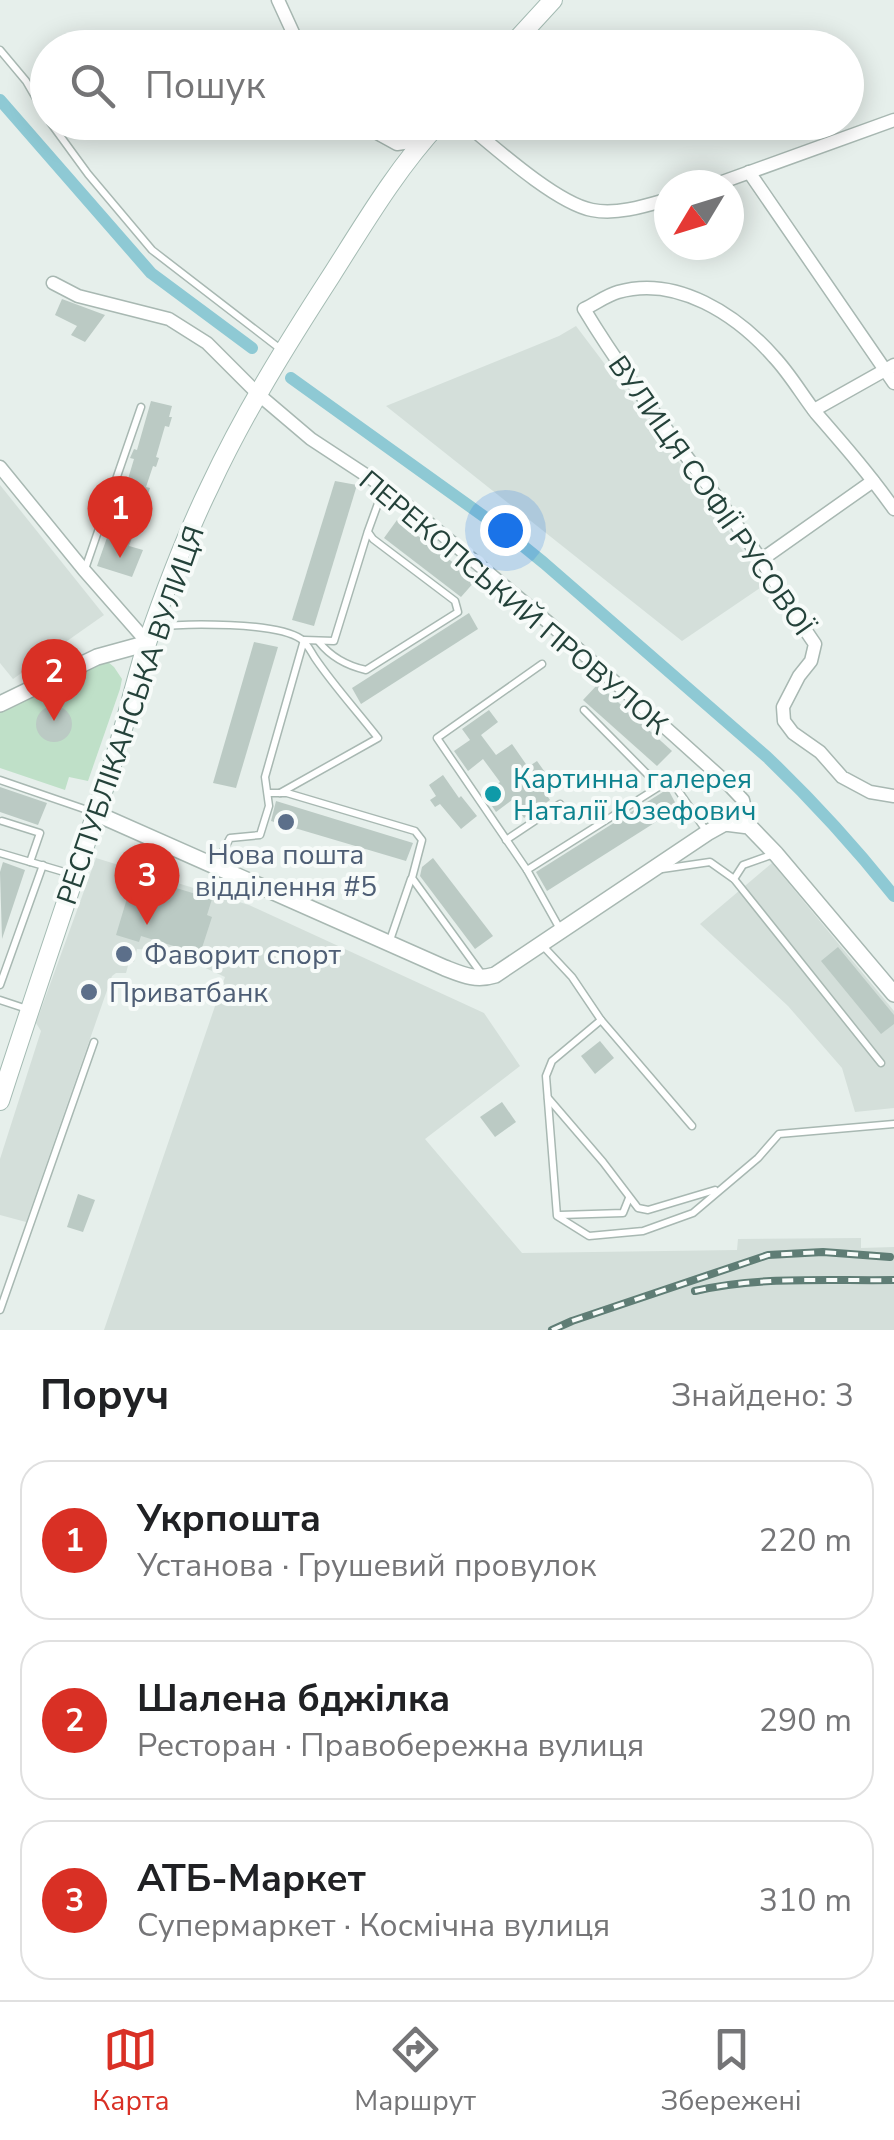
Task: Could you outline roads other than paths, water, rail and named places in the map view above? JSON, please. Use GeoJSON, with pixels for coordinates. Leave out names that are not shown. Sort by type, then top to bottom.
{"type":"FeatureCollection","features":[{"type":"Feature","properties":{"kind":"main road"},"geometry":{"type":"LineString","coordinates":[[526,30],[553,0]]}},
{"type":"Feature","properties":{"kind":"main road","name":"РЕСПУБЛІКАНСЬКА ВУЛИЦЯ"},"geometry":{"type":"LineString","coordinates":[[0,1100],[6,1061],[30,1010],[150,635],[210,485],[286,347],[371,213],[424,140]]}},
{"type":"Feature","properties":{"kind":"street"},"geometry":{"type":"LineString","coordinates":[[278,0],[292,30]]}},
{"type":"Feature","properties":{"kind":"street"},"geometry":{"type":"LineString","coordinates":[[864,131],[894,120]]}},
{"type":"Feature","properties":{"kind":"street"},"geometry":{"type":"LineString","coordinates":[[389,140],[396,144],[424,140]]}},
{"type":"Feature","properties":{"kind":"street"},"geometry":{"type":"LineString","coordinates":[[487,140],[564,200],[593,210],[622,211],[654,203]]}},
{"type":"Feature","properties":{"kind":"street"},"geometry":{"type":"LineString","coordinates":[[744,174],[838,140]]}},
{"type":"Feature","properties":{"kind":"street"},"geometry":{"type":"LineString","coordinates":[[749,172],[890,367],[894,382]]}},
{"type":"Feature","properties":{"kind":"street","name":"ПЕРЕКОПСЬКИЙ ПРОВУЛОК"},"geometry":{"type":"LineString","coordinates":[[53,283],[94,301],[169,319],[208,343],[311,440],[384,487],[549,623],[727,782],[744,800],[750,826]]}},
{"type":"Feature","properties":{"kind":"street","name":"ВУЛИЦЯ СОФІЇ РУСОВОЇ"},"geometry":{"type":"LineString","coordinates":[[814,410],[776,358],[713,306],[676,291],[646,287],[616,292],[584,310],[761,560],[815,644],[811,661],[783,707],[784,720],[842,776],[870,792],[894,796]]}},
{"type":"Feature","properties":{"kind":"street"},"geometry":{"type":"LineString","coordinates":[[890,367],[814,410],[894,509]]}},
{"type":"Feature","properties":{"kind":"street"},"geometry":{"type":"LineString","coordinates":[[0,468],[84,570],[150,635],[0,704]]}},
{"type":"Feature","properties":{"kind":"street"},"geometry":{"type":"LineString","coordinates":[[761,560],[873,480]]}},
{"type":"Feature","properties":{"kind":"street"},"geometry":{"type":"LineString","coordinates":[[115,652],[128,656],[136,665],[138,680]]}},
{"type":"Feature","properties":{"kind":"street"},"geometry":{"type":"LineString","coordinates":[[95,813],[472,978],[494,975],[707,833],[726,824],[750,826],[894,994]]}},
{"type":"Feature","properties":{"kind":"lane"},"geometry":{"type":"LineString","coordinates":[[0,50],[30,88]]}},
{"type":"Feature","properties":{"kind":"lane"},"geometry":{"type":"LineString","coordinates":[[62,140],[152,250],[286,347]]}},
{"type":"Feature","properties":{"kind":"lane"},"geometry":{"type":"LineString","coordinates":[[84,570],[141,407]]}},
{"type":"Feature","properties":{"kind":"lane"},"geometry":{"type":"LineString","coordinates":[[150,635],[177,624],[246,626],[278,630],[304,640],[334,641],[384,487]]}},
{"type":"Feature","properties":{"kind":"lane"},"geometry":{"type":"LineString","coordinates":[[318,641],[327,652],[366,670],[458,612],[455,601],[373,540],[368,530]]}},
{"type":"Feature","properties":{"kind":"lane"},"geometry":{"type":"LineString","coordinates":[[216,866],[230,838],[260,835],[269,806],[265,777],[304,640]]}},
{"type":"Feature","properties":{"kind":"lane"},"geometry":{"type":"LineString","coordinates":[[280,794],[378,738],[304,640]]}},
{"type":"Feature","properties":{"kind":"lane"},"geometry":{"type":"LineString","coordinates":[[542,664],[437,738],[526,870],[560,930]]}},
{"type":"Feature","properties":{"kind":"lane"},"geometry":{"type":"LineString","coordinates":[[584,710],[659,786]]}},
{"type":"Feature","properties":{"kind":"lane"},"geometry":{"type":"LineString","coordinates":[[0,780],[95,813]]}},
{"type":"Feature","properties":{"kind":"lane"},"geometry":{"type":"LineString","coordinates":[[526,870],[665,784],[675,786],[707,833]]}},
{"type":"Feature","properties":{"kind":"lane"},"geometry":{"type":"LineString","coordinates":[[268,793],[287,794],[415,831],[422,840],[389,943]]}},
{"type":"Feature","properties":{"kind":"lane"},"geometry":{"type":"LineString","coordinates":[[506,840],[560,804]]}},
{"type":"Feature","properties":{"kind":"lane"},"geometry":{"type":"LineString","coordinates":[[1,823],[40,833],[30,862]]}},
{"type":"Feature","properties":{"kind":"lane"},"geometry":{"type":"LineString","coordinates":[[0,853],[75,875]]}},
{"type":"Feature","properties":{"kind":"lane"},"geometry":{"type":"LineString","coordinates":[[734,879],[744,865],[776,854]]}},
{"type":"Feature","properties":{"kind":"lane"},"geometry":{"type":"LineString","coordinates":[[650,870],[710,862],[734,879],[880,1063]]}},
{"type":"Feature","properties":{"kind":"lane"},"geometry":{"type":"LineString","coordinates":[[0,985],[43,865]]}},
{"type":"Feature","properties":{"kind":"lane"},"geometry":{"type":"LineString","coordinates":[[412,878],[484,978]]}},
{"type":"Feature","properties":{"kind":"lane"},"geometry":{"type":"LineString","coordinates":[[540,944],[572,977],[601,1020],[692,1126]]}},
{"type":"Feature","properties":{"kind":"lane"},"geometry":{"type":"LineString","coordinates":[[0,1000],[30,1010]]}},
{"type":"Feature","properties":{"kind":"lane"},"geometry":{"type":"LineString","coordinates":[[557,1216],[546,1076],[552,1061],[601,1020]]}},
{"type":"Feature","properties":{"kind":"lane"},"geometry":{"type":"LineString","coordinates":[[0,1310],[94,1042]]}},
{"type":"Feature","properties":{"kind":"lane"},"geometry":{"type":"LineString","coordinates":[[547,1097],[638,1208]]}},
{"type":"Feature","properties":{"kind":"lane"},"geometry":{"type":"LineString","coordinates":[[557,1216],[589,1236],[643,1231],[693,1213],[758,1158],[779,1134],[894,1124]]}},
{"type":"Feature","properties":{"kind":"lane"},"geometry":{"type":"LineString","coordinates":[[557,1216],[648,1210],[720,1188]]}},
{"type":"Feature","properties":{"kind":"lane"},"geometry":{"type":"LineString","coordinates":[[623,1213],[629,1198]]}},
{"type":"Feature","properties":{"kind":"waterway"},"geometry":{"type":"LineString","coordinates":[[0,100],[30,134]]}},
{"type":"Feature","properties":{"kind":"waterway"},"geometry":{"type":"LineString","coordinates":[[35,140],[151,273],[252,348]]}},
{"type":"Feature","properties":{"kind":"waterway"},"geometry":{"type":"LineString","coordinates":[[291,378],[544,563],[767,757],[894,896]]}},
{"type":"Feature","properties":{"kind":"railway"},"geometry":{"type":"LineString","coordinates":[[552,1330],[768,1255],[823,1252],[890,1257]]}},
{"type":"Feature","properties":{"kind":"railway"},"geometry":{"type":"LineString","coordinates":[[695,1291],[769,1281],[894,1280]]}},
{"type":"Feature","properties":{"kind":"place","name":"Укрпошта"},"geometry":{"type":"Point","coordinates":[120,558]}},
{"type":"Feature","properties":{"kind":"place","name":"Шалена бджілка"},"geometry":{"type":"Point","coordinates":[54,721]}},
{"type":"Feature","properties":{"kind":"place","name":"Картинна галерея Наталії Юзефович"},"geometry":{"type":"Point","coordinates":[493,794]}},
{"type":"Feature","properties":{"kind":"place","name":"Нова пошта відділення #5"},"geometry":{"type":"Point","coordinates":[286,822]}},
{"type":"Feature","properties":{"kind":"place","name":"АТБ-Маркет"},"geometry":{"type":"Point","coordinates":[147,925]}},
{"type":"Feature","properties":{"kind":"place","name":"Фаворит спорт"},"geometry":{"type":"Point","coordinates":[124,954]}},
{"type":"Feature","properties":{"kind":"place","name":"Приватбанк"},"geometry":{"type":"Point","coordinates":[89,992]}}]}
